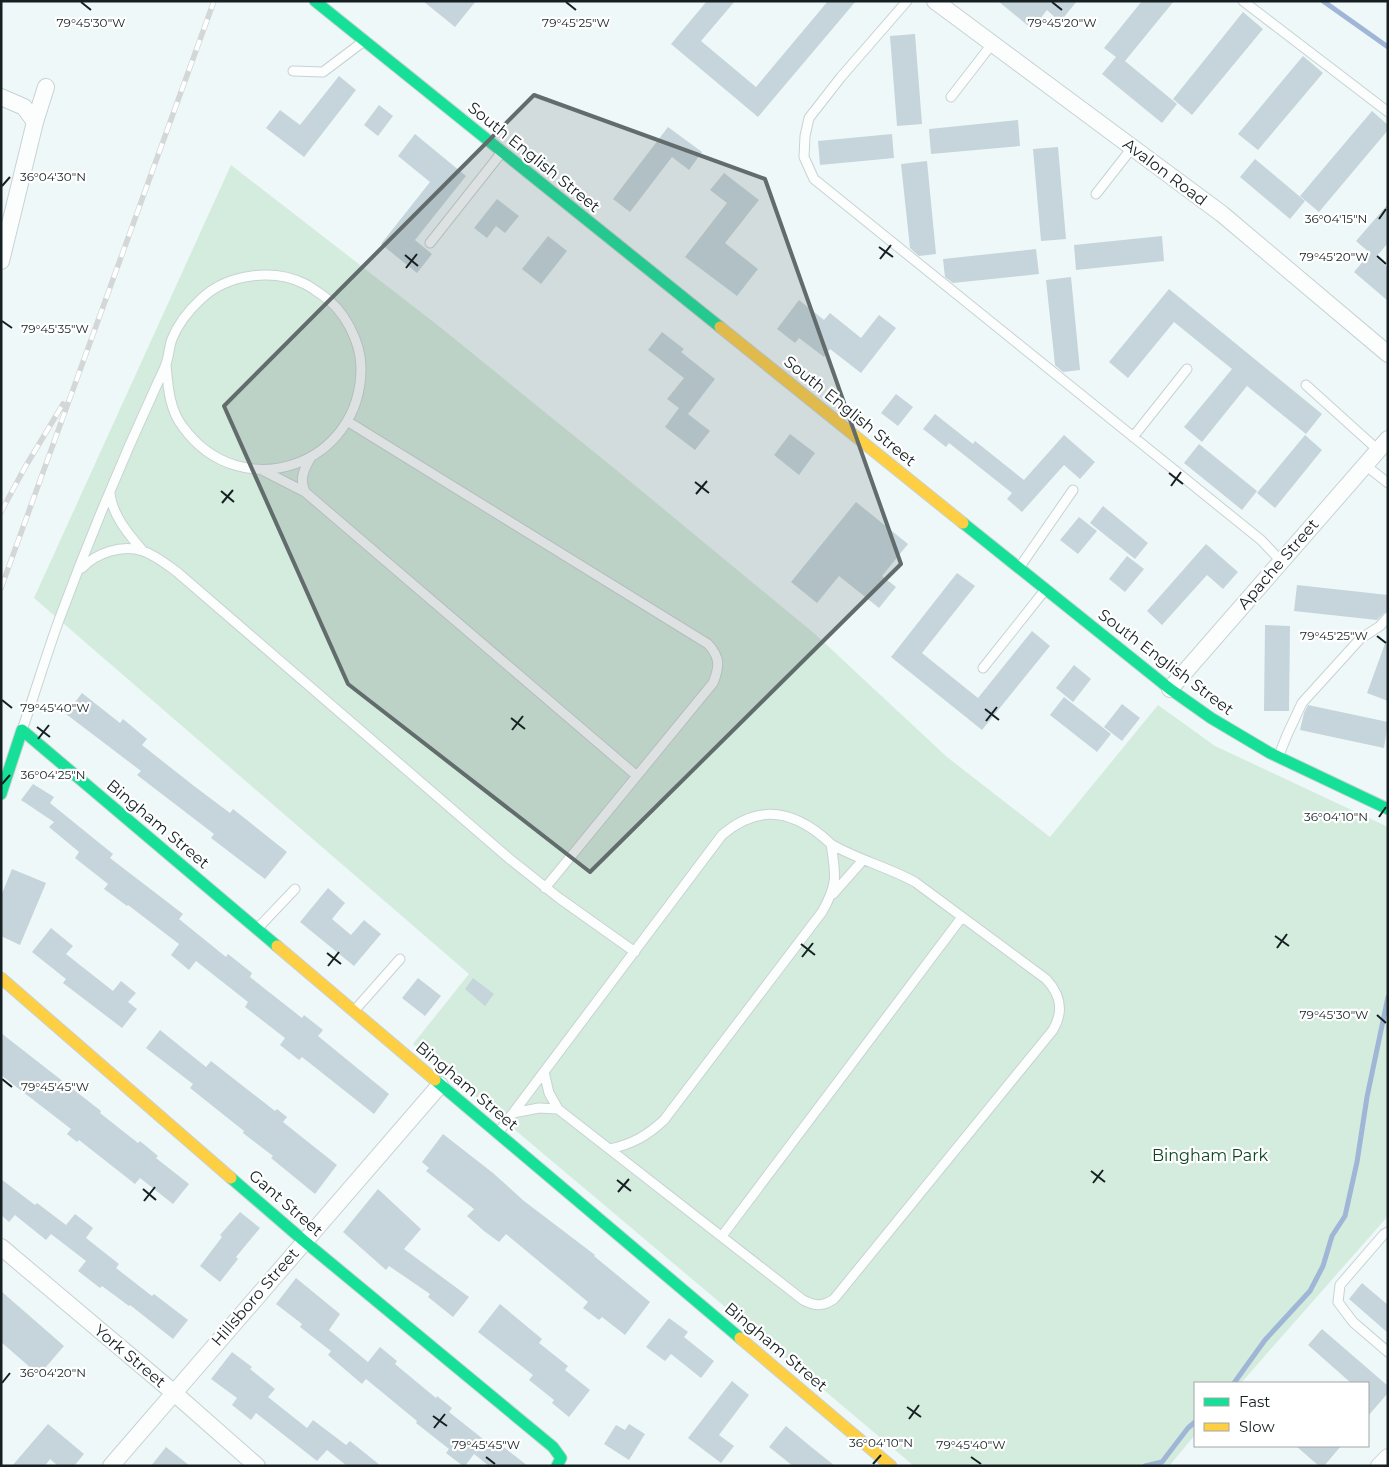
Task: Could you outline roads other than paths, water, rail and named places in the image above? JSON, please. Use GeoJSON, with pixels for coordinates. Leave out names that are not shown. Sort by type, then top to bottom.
{"type":"FeatureCollection","features":[{"type":"Feature","properties":{"kind":"street","name":"South English Street"},"geometry":{"type":"LineString","coordinates":[[315,1],[1170,689],[1219,724],[1278,758],[1388,809]]}},
{"type":"Feature","properties":{"kind":"street","name":"Avalon Road"},"geometry":{"type":"LineString","coordinates":[[935,1],[1222,214],[1388,354]]}},
{"type":"Feature","properties":{"kind":"street"},"geometry":{"type":"LineString","coordinates":[[1,260],[35,122],[46,87]]}},
{"type":"Feature","properties":{"kind":"street"},"geometry":{"type":"LineString","coordinates":[[1,97],[24,107],[35,122]]}},
{"type":"Feature","properties":{"kind":"street","name":"Apache Street"},"geometry":{"type":"LineString","coordinates":[[1170,689],[1383,445]]}},
{"type":"Feature","properties":{"kind":"street"},"geometry":{"type":"LineString","coordinates":[[1,794],[22,730]]}},
{"type":"Feature","properties":{"kind":"street","name":"Bingham Street"},"geometry":{"type":"LineString","coordinates":[[22,730],[891,1466]]}},
{"type":"Feature","properties":{"kind":"street","name":"Gant Street"},"geometry":{"type":"LineString","coordinates":[[1,978],[304,1241],[553,1447],[562,1458],[556,1466]]}},
{"type":"Feature","properties":{"kind":"street","name":"Hillsboro Street"},"geometry":{"type":"LineString","coordinates":[[111,1466],[440,1085]]}},
{"type":"Feature","properties":{"kind":"street","name":"York Street"},"geometry":{"type":"LineString","coordinates":[[1,1247],[173,1392],[257,1466]]}},
{"type":"Feature","properties":{"kind":"street"},"geometry":{"type":"LineString","coordinates":[[1379,1466],[1388,1457]]}},
{"type":"Feature","properties":{"kind":"lane"},"geometry":{"type":"LineString","coordinates":[[907,1],[841,77],[809,118],[805,136],[804,157],[814,179],[1261,540],[1281,561]]}},
{"type":"Feature","properties":{"kind":"lane"},"geometry":{"type":"LineString","coordinates":[[1243,1],[1388,112]]}},
{"type":"Feature","properties":{"kind":"lane"},"geometry":{"type":"LineString","coordinates":[[293,70],[323,72],[365,41]]}},
{"type":"Feature","properties":{"kind":"lane"},"geometry":{"type":"LineString","coordinates":[[951,98],[992,44]]}},
{"type":"Feature","properties":{"kind":"lane"},"geometry":{"type":"LineString","coordinates":[[1096,194],[1132,148]]}},
{"type":"Feature","properties":{"kind":"lane"},"geometry":{"type":"LineString","coordinates":[[430,244],[502,152]]}},
{"type":"Feature","properties":{"kind":"lane"},"geometry":{"type":"LineString","coordinates":[[22,730],[59,620],[110,490],[166,365],[172,339],[184,316],[203,296],[226,282],[252,276],[278,276],[304,283],[326,297],[344,317],[356,341],[361,367],[358,398],[344,427],[322,450],[294,466],[262,470],[231,465],[203,450],[181,426],[169,397],[166,365]]}},
{"type":"Feature","properties":{"kind":"lane"},"geometry":{"type":"LineString","coordinates":[[1133,437],[1188,369]]}},
{"type":"Feature","properties":{"kind":"lane"},"geometry":{"type":"LineString","coordinates":[[1306,385],[1383,445]]}},
{"type":"Feature","properties":{"kind":"lane"},"geometry":{"type":"LineString","coordinates":[[347,421],[701,640],[716,652],[718,672],[713,683],[545,888]]}},
{"type":"Feature","properties":{"kind":"lane"},"geometry":{"type":"LineString","coordinates":[[305,492],[302,485],[302,477],[312,456]]}},
{"type":"Feature","properties":{"kind":"lane"},"geometry":{"type":"LineString","coordinates":[[1365,465],[1388,483]]}},
{"type":"Feature","properties":{"kind":"lane"},"geometry":{"type":"LineString","coordinates":[[262,470],[305,492],[637,776]]}},
{"type":"Feature","properties":{"kind":"lane"},"geometry":{"type":"LineString","coordinates":[[110,490],[114,510],[129,534],[143,551],[177,572],[545,888],[635,952]]}},
{"type":"Feature","properties":{"kind":"lane"},"geometry":{"type":"LineString","coordinates":[[1019,568],[1073,490]]}},
{"type":"Feature","properties":{"kind":"lane"},"geometry":{"type":"LineString","coordinates":[[78,572],[86,563],[107,552],[122,549],[143,551]]}},
{"type":"Feature","properties":{"kind":"lane"},"geometry":{"type":"LineString","coordinates":[[983,668],[1046,590]]}},
{"type":"Feature","properties":{"kind":"lane"},"geometry":{"type":"LineString","coordinates":[[1278,758],[1286,735],[1302,703],[1360,639],[1380,626],[1388,617]]}},
{"type":"Feature","properties":{"kind":"lane"},"geometry":{"type":"LineString","coordinates":[[498,1134],[513,1113],[722,835],[748,817],[764,814],[779,815],[811,827],[831,844],[862,860],[915,882],[1052,985],[1057,993],[1060,1008],[1057,1023],[1053,1030],[834,1299],[820,1306],[812,1305],[803,1300],[558,1109],[549,1093],[544,1072]]}},
{"type":"Feature","properties":{"kind":"lane"},"geometry":{"type":"LineString","coordinates":[[610,1149],[641,1139],[664,1120],[822,912],[831,896],[836,873],[831,844]]}},
{"type":"Feature","properties":{"kind":"lane"},"geometry":{"type":"LineString","coordinates":[[831,896],[862,860]]}},
{"type":"Feature","properties":{"kind":"lane"},"geometry":{"type":"LineString","coordinates":[[256,929],[295,889]]}},
{"type":"Feature","properties":{"kind":"lane"},"geometry":{"type":"LineString","coordinates":[[722,1236],[962,917]]}},
{"type":"Feature","properties":{"kind":"lane"},"geometry":{"type":"LineString","coordinates":[[354,1011],[400,959]]}},
{"type":"Feature","properties":{"kind":"lane"},"geometry":{"type":"LineString","coordinates":[[513,1113],[539,1108],[558,1109]]}},
{"type":"Feature","properties":{"kind":"lane"},"geometry":{"type":"LineString","coordinates":[[1388,1232],[1384,1234],[1340,1285],[1338,1302],[1353,1322],[1388,1352]]}},
{"type":"Feature","properties":{"kind":"waterway"},"geometry":{"type":"LineString","coordinates":[[1323,1],[1388,47]]}},
{"type":"Feature","properties":{"kind":"waterway"},"geometry":{"type":"LineString","coordinates":[[1235,1382],[1265,1340],[1310,1291],[1323,1266],[1332,1236],[1345,1216],[1388,997]]}},
{"type":"Feature","properties":{"kind":"waterway"},"geometry":{"type":"LineString","coordinates":[[1145,1466],[1162,1462],[1194,1423]]}},
{"type":"Feature","properties":{"kind":"railway"},"geometry":{"type":"LineString","coordinates":[[1,588],[214,1]]}},
{"type":"Feature","properties":{"kind":"railway"},"geometry":{"type":"LineString","coordinates":[[1,512],[63,404]]}},
{"type":"Feature","properties":{"kind":"park label","name":"Bingham Park"},"geometry":{"type":"Point","coordinates":[1210,1155]}}]}
